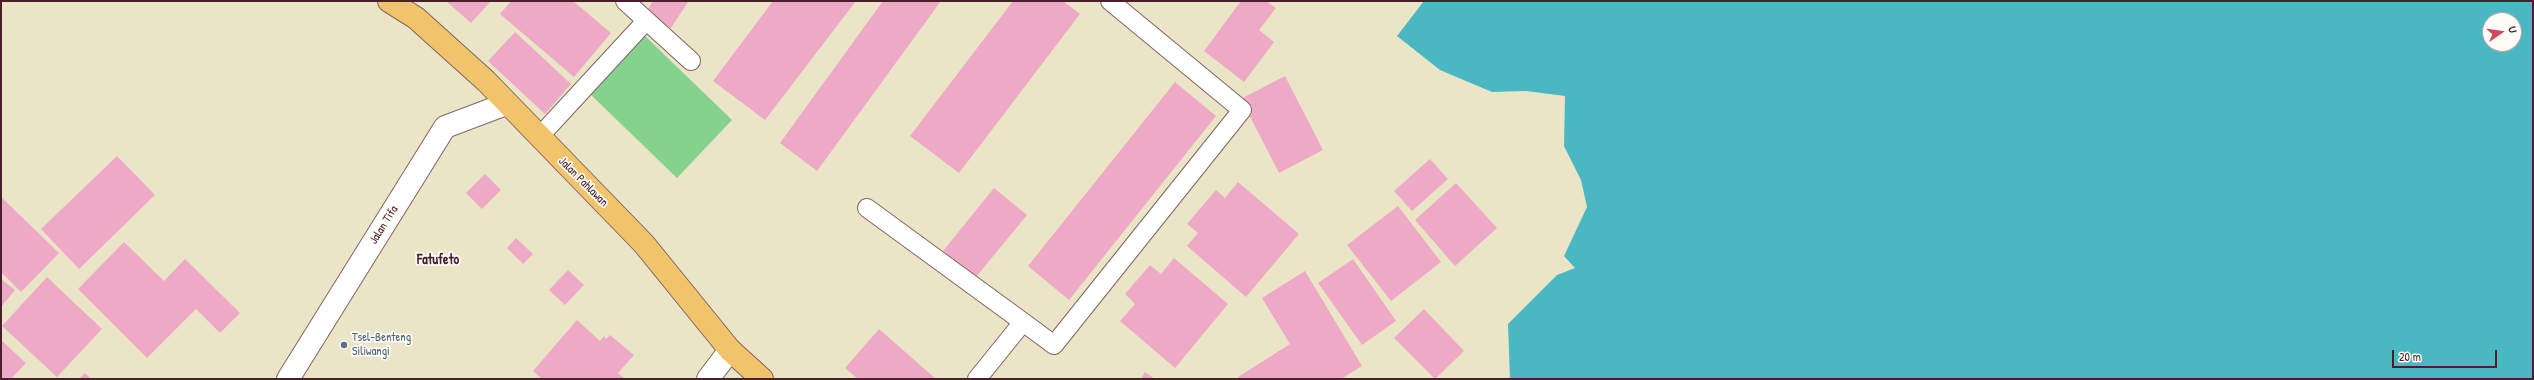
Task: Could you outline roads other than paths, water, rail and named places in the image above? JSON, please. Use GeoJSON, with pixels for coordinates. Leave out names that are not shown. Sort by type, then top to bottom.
{"type":"FeatureCollection","features":[{"type":"Feature","properties":{"kind":"highway","name":"Jalan Pahlawan"},"geometry":{"type":"LineString","coordinates":[[389,1],[416,18],[486,81],[506,104],[644,244],[730,350],[762,379]]}},
{"type":"Feature","properties":{"kind":"street","name":"Jalan Tifa"},"geometry":{"type":"LineString","coordinates":[[288,379],[445,127],[506,104]]}},
{"type":"Feature","properties":{"kind":"street"},"geometry":{"type":"LineString","coordinates":[[708,379],[730,350]]}},
{"type":"Feature","properties":{"kind":"lane"},"geometry":{"type":"LineString","coordinates":[[625,1],[691,62]]}},
{"type":"Feature","properties":{"kind":"lane"},"geometry":{"type":"LineString","coordinates":[[867,208],[1054,345],[1242,110],[1110,1]]}},
{"type":"Feature","properties":{"kind":"lane"},"geometry":{"type":"LineString","coordinates":[[539,137],[646,21]]}},
{"type":"Feature","properties":{"kind":"lane"},"geometry":{"type":"LineString","coordinates":[[977,379],[1023,322]]}},
{"type":"Feature","properties":{"kind":"water"},"geometry":{"type":"Polygon","coordinates":[[[1424,1],[2533,1],[2533,379],[1510,379],[1508,324],[1557,275],[1575,268],[1564,256],[1587,207],[1581,180],[1564,146],[1565,96],[1526,91],[1492,92],[1440,70],[1397,36],[1424,1]]]}},
{"type":"Feature","properties":{"kind":"place","name":"Tsel-Benteng Siliwangi"},"geometry":{"type":"Point","coordinates":[344,345]}},
{"type":"Feature","properties":{"kind":"district","name":"Fatufeto"},"geometry":{"type":"Point","coordinates":[438,260]}}]}
